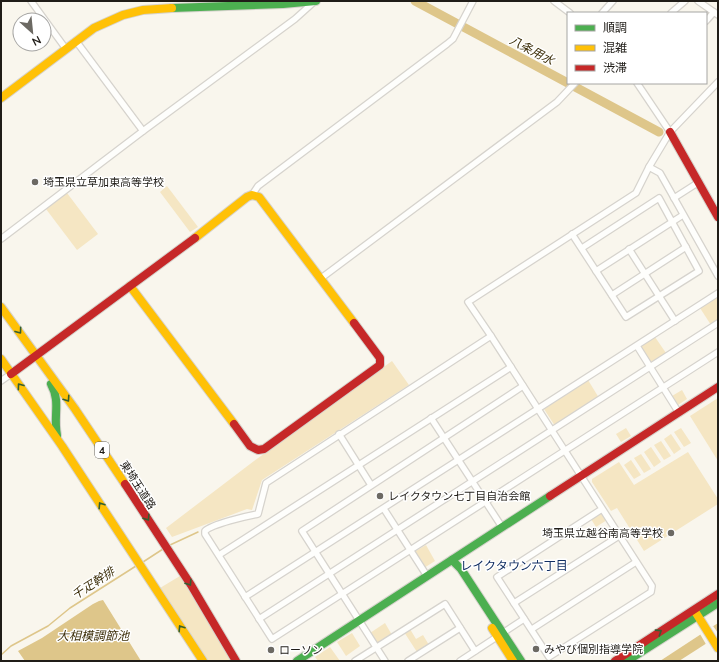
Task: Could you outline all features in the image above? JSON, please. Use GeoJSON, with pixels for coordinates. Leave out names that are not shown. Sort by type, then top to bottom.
{"type":"FeatureCollection","features":[{"type":"Feature","properties":{"kind":"main road"},"geometry":{"type":"LineString","coordinates":[[1,98],[94,28],[114,18],[143,10],[316,1]]}},
{"type":"Feature","properties":{"kind":"main road"},"geometry":{"type":"LineString","coordinates":[[670,132],[718,217]]}},
{"type":"Feature","properties":{"kind":"main road"},"geometry":{"type":"LineString","coordinates":[[670,132],[718,206]]}},
{"type":"Feature","properties":{"kind":"main road"},"geometry":{"type":"LineString","coordinates":[[11,374],[247,197],[252,195],[259,197],[262,200],[380,358],[380,365],[266,448],[258,451],[250,446],[130,286]]}},
{"type":"Feature","properties":{"kind":"main road","name":"東埼玉道路"},"geometry":{"type":"LineString","coordinates":[[1,307],[37,355],[99,446],[191,585],[236,661]]}},
{"type":"Feature","properties":{"kind":"main road","name":"4"},"geometry":{"type":"LineString","coordinates":[[1,352],[9,365],[11,374]]}},
{"type":"Feature","properties":{"kind":"main road","name":"4"},"geometry":{"type":"LineString","coordinates":[[37,355],[40,369],[54,388],[57,397],[58,403],[54,422],[62,446]]}},
{"type":"Feature","properties":{"kind":"main road","name":"4"},"geometry":{"type":"LineString","coordinates":[[1,359],[62,446],[202,661]]}},
{"type":"Feature","properties":{"kind":"main road"},"geometry":{"type":"LineString","coordinates":[[297,661],[718,387]]}},
{"type":"Feature","properties":{"kind":"main road"},"geometry":{"type":"LineString","coordinates":[[452,560],[461,569],[500,635],[513,661]]}},
{"type":"Feature","properties":{"kind":"main road"},"geometry":{"type":"LineString","coordinates":[[628,661],[696,613],[718,594]]}},
{"type":"Feature","properties":{"kind":"main road"},"geometry":{"type":"LineString","coordinates":[[615,661],[696,613],[718,603]]}},
{"type":"Feature","properties":{"kind":"main road"},"geometry":{"type":"LineString","coordinates":[[696,613],[717,647]]}},
{"type":"Feature","properties":{"kind":"main road"},"geometry":{"type":"LineString","coordinates":[[500,635],[521,661]]}},
{"type":"Feature","properties":{"kind":"street"},"geometry":{"type":"LineString","coordinates":[[31,1],[66,48]]}},
{"type":"Feature","properties":{"kind":"street"},"geometry":{"type":"LineString","coordinates":[[1,239],[143,131],[296,19],[316,1]]}},
{"type":"Feature","properties":{"kind":"street"},"geometry":{"type":"LineString","coordinates":[[252,195],[258,186],[453,39],[473,1]]}},
{"type":"Feature","properties":{"kind":"street"},"geometry":{"type":"LineString","coordinates":[[554,1],[569,12]]}},
{"type":"Feature","properties":{"kind":"street"},"geometry":{"type":"LineString","coordinates":[[603,12],[613,1]]}},
{"type":"Feature","properties":{"kind":"street"},"geometry":{"type":"LineString","coordinates":[[675,12],[685,1]]}},
{"type":"Feature","properties":{"kind":"street"},"geometry":{"type":"LineString","coordinates":[[698,1],[716,14],[707,20]]}},
{"type":"Feature","properties":{"kind":"street"},"geometry":{"type":"LineString","coordinates":[[76,42],[143,131]]}},
{"type":"Feature","properties":{"kind":"street"},"geometry":{"type":"LineString","coordinates":[[602,509],[497,577],[549,657],[651,592],[652,586],[468,302],[636,193],[649,167],[670,132],[718,82]]}},
{"type":"Feature","properties":{"kind":"street"},"geometry":{"type":"LineString","coordinates":[[638,84],[670,132]]}},
{"type":"Feature","properties":{"kind":"street"},"geometry":{"type":"LineString","coordinates":[[320,279],[557,102],[574,85]]}},
{"type":"Feature","properties":{"kind":"street"},"geometry":{"type":"LineString","coordinates":[[649,167],[660,173],[718,276]]}},
{"type":"Feature","properties":{"kind":"street"},"geometry":{"type":"LineString","coordinates":[[674,198],[698,182]]}},
{"type":"Feature","properties":{"kind":"street"},"geometry":{"type":"LineString","coordinates":[[572,234],[626,317],[699,271],[659,198],[582,248]]}},
{"type":"Feature","properties":{"kind":"street"},"geometry":{"type":"LineString","coordinates":[[596,271],[683,215]]}},
{"type":"Feature","properties":{"kind":"street"},"geometry":{"type":"LineString","coordinates":[[612,295],[686,247]]}},
{"type":"Feature","properties":{"kind":"street"},"geometry":{"type":"LineString","coordinates":[[629,249],[675,321]]}},
{"type":"Feature","properties":{"kind":"street"},"geometry":{"type":"LineString","coordinates":[[245,597],[316,553],[718,293]]}},
{"type":"Feature","properties":{"kind":"street"},"geometry":{"type":"LineString","coordinates":[[259,619],[718,323]]}},
{"type":"Feature","properties":{"kind":"street"},"geometry":{"type":"LineString","coordinates":[[491,336],[266,483],[258,514],[242,517],[208,529],[205,534],[272,639],[718,352]]}},
{"type":"Feature","properties":{"kind":"street"},"geometry":{"type":"LineString","coordinates":[[637,346],[679,413]]}},
{"type":"Feature","properties":{"kind":"street"},"geometry":{"type":"LineString","coordinates":[[219,555],[358,464],[511,367]]}},
{"type":"Feature","properties":{"kind":"street"},"geometry":{"type":"LineString","coordinates":[[1,381],[11,374]]}},
{"type":"Feature","properties":{"kind":"street"},"geometry":{"type":"LineString","coordinates":[[385,661],[302,531],[523,386]]}},
{"type":"Feature","properties":{"kind":"street"},"geometry":{"type":"LineString","coordinates":[[431,418],[502,527]]}},
{"type":"Feature","properties":{"kind":"street"},"geometry":{"type":"LineString","coordinates":[[339,434],[371,485]]}},
{"type":"Feature","properties":{"kind":"street"},"geometry":{"type":"LineString","coordinates":[[384,509],[427,576]]}},
{"type":"Feature","properties":{"kind":"street"},"geometry":{"type":"LineString","coordinates":[[514,603],[619,536]]}},
{"type":"Feature","properties":{"kind":"street"},"geometry":{"type":"LineString","coordinates":[[532,629],[636,562]]}},
{"type":"Feature","properties":{"kind":"street"},"geometry":{"type":"LineString","coordinates":[[355,661],[445,604],[475,651]]}},
{"type":"Feature","properties":{"kind":"street"},"geometry":{"type":"LineString","coordinates":[[460,661],[524,619]]}},
{"type":"Feature","properties":{"kind":"street"},"geometry":{"type":"LineString","coordinates":[[408,661],[460,628]]}},
{"type":"Feature","properties":{"kind":"shaded area"},"geometry":{"type":"Polygon","coordinates":[[[167,186],[198,227],[190,232],[160,192],[167,186]]]}},
{"type":"Feature","properties":{"kind":"shaded area"},"geometry":{"type":"Polygon","coordinates":[[[67,193],[98,234],[77,250],[46,209],[67,193]]]}},
{"type":"Feature","properties":{"kind":"shaded area"},"geometry":{"type":"Polygon","coordinates":[[[718,296],[718,320],[711,325],[700,308],[718,296]]]}},
{"type":"Feature","properties":{"kind":"shaded area"},"geometry":{"type":"Polygon","coordinates":[[[655,337],[666,353],[653,362],[649,361],[641,349],[642,346],[655,337]]]}},
{"type":"Feature","properties":{"kind":"shaded area"},"geometry":{"type":"Polygon","coordinates":[[[392,361],[409,385],[262,480],[252,510],[247,509],[172,537],[166,528],[254,461],[392,361]]]}},
{"type":"Feature","properties":{"kind":"shaded area"},"geometry":{"type":"Polygon","coordinates":[[[588,380],[599,398],[555,426],[544,409],[588,380]]]}},
{"type":"Feature","properties":{"kind":"shaded area"},"geometry":{"type":"Polygon","coordinates":[[[682,390],[687,399],[678,405],[672,396],[682,390]]]}},
{"type":"Feature","properties":{"kind":"shaded area"},"geometry":{"type":"Polygon","coordinates":[[[718,398],[718,461],[690,416],[718,398]]]}},
{"type":"Feature","properties":{"kind":"shaded area"},"geometry":{"type":"Polygon","coordinates":[[[626,428],[631,436],[621,442],[616,434],[626,428]]]}},
{"type":"Feature","properties":{"kind":"shaded area"},"geometry":{"type":"Polygon","coordinates":[[[681,428],[691,443],[684,447],[674,432],[681,428]]]}},
{"type":"Feature","properties":{"kind":"shaded area"},"geometry":{"type":"Polygon","coordinates":[[[671,434],[681,449],[674,454],[664,439],[671,434]]]}},
{"type":"Feature","properties":{"kind":"shaded area"},"geometry":{"type":"Polygon","coordinates":[[[661,441],[671,456],[664,460],[654,445],[661,441]]]}},
{"type":"Feature","properties":{"kind":"shaded area"},"geometry":{"type":"Polygon","coordinates":[[[651,447],[661,462],[654,467],[644,452],[651,447]]]}},
{"type":"Feature","properties":{"kind":"shaded area"},"geometry":{"type":"Polygon","coordinates":[[[688,452],[718,499],[718,504],[644,551],[617,508],[611,511],[592,482],[592,479],[619,462],[634,485],[688,452]]]}},
{"type":"Feature","properties":{"kind":"shaded area"},"geometry":{"type":"Polygon","coordinates":[[[641,454],[651,469],[644,473],[634,458],[641,454]]]}},
{"type":"Feature","properties":{"kind":"shaded area"},"geometry":{"type":"Polygon","coordinates":[[[631,460],[641,475],[634,479],[624,465],[631,460]]]}},
{"type":"Feature","properties":{"kind":"shaded area"},"geometry":{"type":"Polygon","coordinates":[[[599,513],[602,514],[607,520],[596,527],[591,519],[599,513]]]}},
{"type":"Feature","properties":{"kind":"shaded area"},"geometry":{"type":"Polygon","coordinates":[[[611,527],[614,532],[614,536],[606,542],[601,533],[611,527]]]}},
{"type":"Feature","properties":{"kind":"shaded area"},"geometry":{"type":"Polygon","coordinates":[[[426,545],[435,561],[424,568],[414,552],[426,545]]]}},
{"type":"Feature","properties":{"kind":"shaded area"},"geometry":{"type":"Polygon","coordinates":[[[180,576],[231,661],[207,661],[160,588],[180,576]]]}},
{"type":"Feature","properties":{"kind":"shaded area"},"geometry":{"type":"Polygon","coordinates":[[[385,623],[392,635],[379,643],[376,642],[370,633],[385,623]]]}},
{"type":"Feature","properties":{"kind":"shaded area"},"geometry":{"type":"Polygon","coordinates":[[[410,629],[416,639],[423,635],[429,645],[417,652],[404,632],[410,629]]]}},
{"type":"Feature","properties":{"kind":"shaded area"},"geometry":{"type":"Polygon","coordinates":[[[352,633],[360,646],[346,656],[337,642],[352,633]]]}},
{"type":"Feature","properties":{"kind":"shaded area"},"geometry":{"type":"Polygon","coordinates":[[[330,647],[340,661],[318,661],[315,657],[330,647]]]}},
{"type":"Feature","properties":{"kind":"water","name":"大相模調節池"},"geometry":{"type":"Polygon","coordinates":[[[103,600],[141,661],[25,661],[18,651],[42,638],[93,604],[103,600]]]}},
{"type":"Feature","properties":{"kind":"water"},"geometry":{"type":"Polygon","coordinates":[[[718,623],[718,636],[679,661],[660,661],[718,623]]]}},
{"type":"Feature","properties":{"kind":"pier"},"geometry":{"type":"Polygon","coordinates":[[[713,626],[718,633],[718,639],[707,646],[700,634],[713,626]]]}},
{"type":"Feature","properties":{"kind":"waterway","name":"八条用水"},"geometry":{"type":"LineString","coordinates":[[415,1],[567,83]]}},
{"type":"Feature","properties":{"kind":"waterway","name":"八条用水"},"geometry":{"type":"LineString","coordinates":[[570,84],[659,132]]}},
{"type":"Feature","properties":{"kind":"waterway","name":"千疋幹排"},"geometry":{"type":"LineString","coordinates":[[170,545],[198,532]]}},
{"type":"Feature","properties":{"kind":"waterway","name":"千疋幹排"},"geometry":{"type":"LineString","coordinates":[[143,562],[163,549]]}},
{"type":"Feature","properties":{"kind":"waterway","name":"千疋幹排"},"geometry":{"type":"LineString","coordinates":[[1,655],[11,646],[48,626],[70,608],[136,566]]}},
{"type":"Feature","properties":{"kind":"traffic: fast"},"geometry":{"type":"LineString","coordinates":[[172,8],[283,4],[316,1]]}},
{"type":"Feature","properties":{"kind":"traffic: fast"},"geometry":{"type":"LineString","coordinates":[[51,384],[56,397],[57,435]]}},
{"type":"Feature","properties":{"kind":"traffic: fast"},"geometry":{"type":"LineString","coordinates":[[297,661],[550,496]]}},
{"type":"Feature","properties":{"kind":"traffic: fast"},"geometry":{"type":"LineString","coordinates":[[452,560],[461,569],[521,661]]}},
{"type":"Feature","properties":{"kind":"traffic: fast"},"geometry":{"type":"LineString","coordinates":[[627,661],[718,603]]}},
{"type":"Feature","properties":{"kind":"traffic: slow"},"geometry":{"type":"LineString","coordinates":[[1,98],[94,28],[123,15],[143,10],[172,8]]}},
{"type":"Feature","properties":{"kind":"traffic: slow"},"geometry":{"type":"LineString","coordinates":[[195,238],[247,197],[252,195],[259,197],[354,323]]}},
{"type":"Feature","properties":{"kind":"traffic: slow"},"geometry":{"type":"LineString","coordinates":[[130,286],[234,424]]}},
{"type":"Feature","properties":{"kind":"traffic: slow"},"geometry":{"type":"LineString","coordinates":[[1,307],[75,409],[125,484]]}},
{"type":"Feature","properties":{"kind":"traffic: slow"},"geometry":{"type":"LineString","coordinates":[[1,359],[62,446],[203,661]]}},
{"type":"Feature","properties":{"kind":"traffic: slow"},"geometry":{"type":"LineString","coordinates":[[696,613],[718,648]]}},
{"type":"Feature","properties":{"kind":"traffic: slow"},"geometry":{"type":"LineString","coordinates":[[492,628],[513,661]]}},
{"type":"Feature","properties":{"kind":"traffic: jam"},"geometry":{"type":"LineString","coordinates":[[670,132],[718,217]]}},
{"type":"Feature","properties":{"kind":"traffic: jam"},"geometry":{"type":"LineString","coordinates":[[11,374],[195,238]]}},
{"type":"Feature","properties":{"kind":"traffic: jam"},"geometry":{"type":"LineString","coordinates":[[234,424],[250,446],[258,450],[264,449],[380,365],[380,358],[354,323]]}},
{"type":"Feature","properties":{"kind":"traffic: jam"},"geometry":{"type":"LineString","coordinates":[[550,496],[718,387]]}},
{"type":"Feature","properties":{"kind":"traffic: jam"},"geometry":{"type":"LineString","coordinates":[[125,484],[191,585],[236,661]]}},
{"type":"Feature","properties":{"kind":"traffic: jam"},"geometry":{"type":"LineString","coordinates":[[615,661],[718,594]]}},
{"type":"Feature","properties":{"kind":"place","name":"埼玉県立草加東高等学校"},"geometry":{"type":"Point","coordinates":[35,182]}},
{"type":"Feature","properties":{"kind":"place","name":"レイクタウン七丁目自治会館"},"geometry":{"type":"Point","coordinates":[380,496]}},
{"type":"Feature","properties":{"kind":"place","name":"埼玉県立越谷南高等学校"},"geometry":{"type":"Point","coordinates":[671,533]}},
{"type":"Feature","properties":{"kind":"place","name":"みやび個別指導学院"},"geometry":{"type":"Point","coordinates":[536,649]}},
{"type":"Feature","properties":{"kind":"place","name":"ローソン"},"geometry":{"type":"Point","coordinates":[271,650]}},
{"type":"Feature","properties":{"kind":"district","name":"レイクタウン六丁目"},"geometry":{"type":"Point","coordinates":[514,565]}}]}
